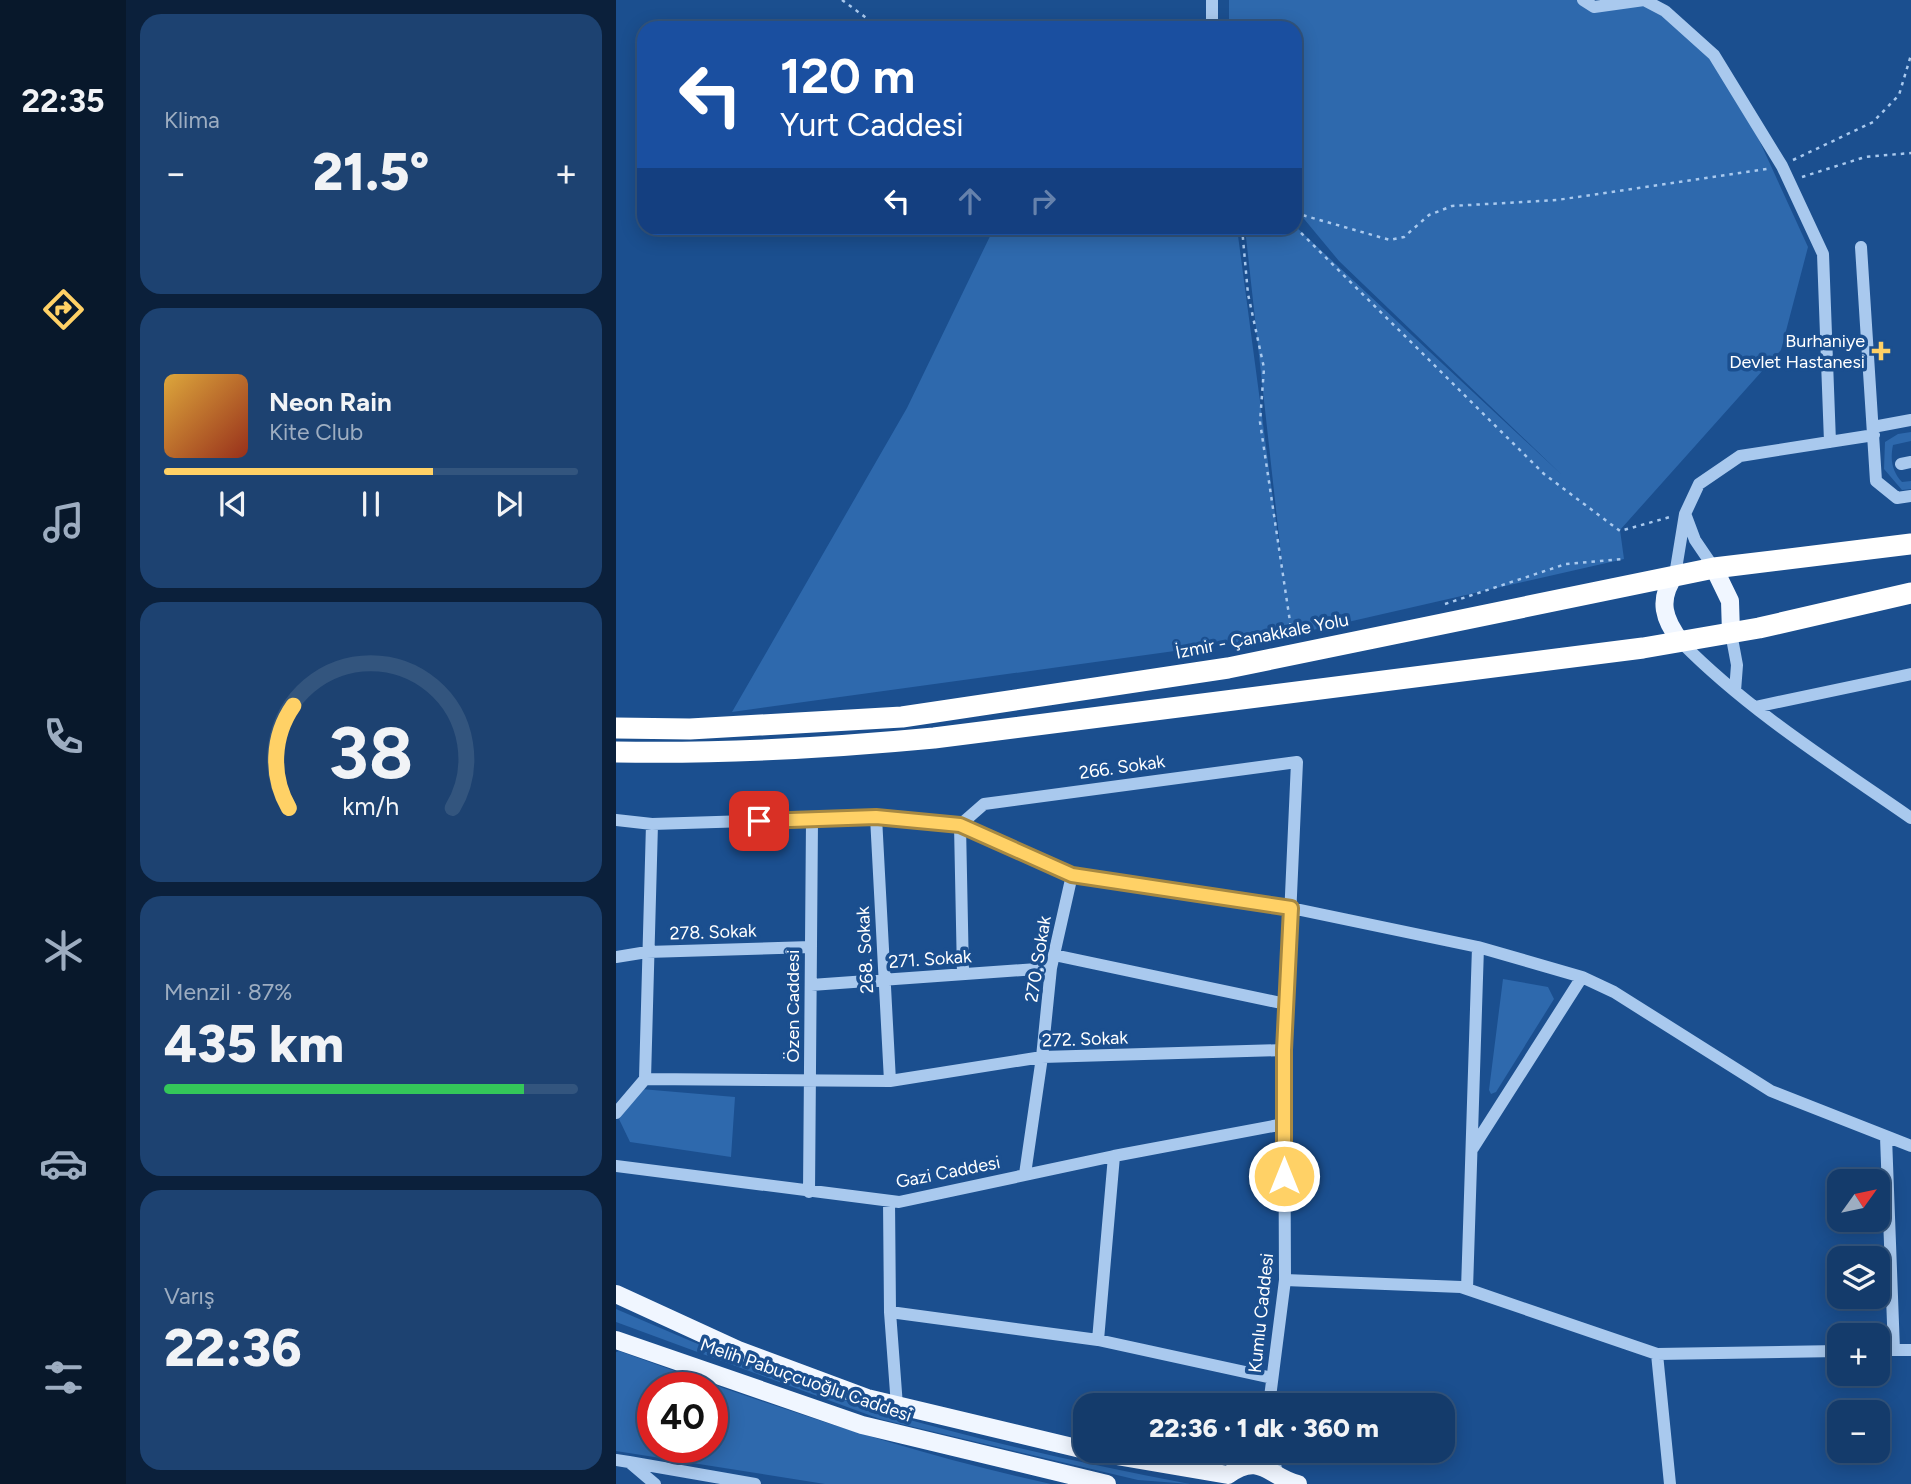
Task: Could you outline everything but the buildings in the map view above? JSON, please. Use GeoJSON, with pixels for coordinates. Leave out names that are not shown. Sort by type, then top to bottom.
{"type":"FeatureCollection","features":[{"type":"Feature","properties":{"kind":"highway","name":"İzmir - Çanakkale Yolu"},"geometry":{"type":"LineString","coordinates":[[616,728],[690,729],[902,718],[1228,668],[1714,568],[1911,544]]}},
{"type":"Feature","properties":{"kind":"highway"},"geometry":{"type":"LineString","coordinates":[[616,752],[684,753],[813,748],[934,738],[1681,642],[1911,593]]}},
{"type":"Feature","properties":{"kind":"main road"},"geometry":{"type":"LineString","coordinates":[[1714,568],[1730,601],[1731,633]]}},
{"type":"Feature","properties":{"kind":"main road"},"geometry":{"type":"LineString","coordinates":[[1675,575],[1666,589],[1663,608],[1670,626],[1681,642]]}},
{"type":"Feature","properties":{"kind":"main road","name":"Melih Pabuçcuoğlu Caddesi"},"geometry":{"type":"LineString","coordinates":[[616,1294],[817,1381],[897,1406],[1073,1448]]}},
{"type":"Feature","properties":{"kind":"main road","name":"Melih Pabuçcuoğlu Caddesi"},"geometry":{"type":"LineString","coordinates":[[616,1340],[862,1424],[1107,1484]]}},
{"type":"Feature","properties":{"kind":"main road","name":"Melih Pabuçcuoğlu Caddesi"},"geometry":{"type":"LineString","coordinates":[[1144,1463],[1226,1480],[1245,1463]]}},
{"type":"Feature","properties":{"kind":"main road","name":"Melih Pabuçcuoğlu Caddesi"},"geometry":{"type":"LineString","coordinates":[[1255,1463],[1287,1481]]}},
{"type":"Feature","properties":{"kind":"street"},"geometry":{"type":"LineString","coordinates":[[1212,0],[1212,21]]}},
{"type":"Feature","properties":{"kind":"street"},"geometry":{"type":"LineString","coordinates":[[1583,0],[1594,7],[1644,0],[1665,11],[1714,55],[1782,166],[1823,254],[1830,442]]}},
{"type":"Feature","properties":{"kind":"street"},"geometry":{"type":"LineString","coordinates":[[1861,247],[1876,481],[1897,498],[1911,496]]}},
{"type":"Feature","properties":{"kind":"street"},"geometry":{"type":"LineString","coordinates":[[1675,575],[1685,514],[1699,484],[1740,456],[1830,442],[1911,420]]}},
{"type":"Feature","properties":{"kind":"street"},"geometry":{"type":"LineString","coordinates":[[1685,514],[1695,540],[1714,568]]}},
{"type":"Feature","properties":{"kind":"street"},"geometry":{"type":"LineString","coordinates":[[1731,633],[1737,665],[1735,691]]}},
{"type":"Feature","properties":{"kind":"street"},"geometry":{"type":"LineString","coordinates":[[1681,642],[1755,707],[1911,818]]}},
{"type":"Feature","properties":{"kind":"street"},"geometry":{"type":"LineString","coordinates":[[1755,707],[1911,674]]}},
{"type":"Feature","properties":{"kind":"street","name":"266. Sokak"},"geometry":{"type":"LineString","coordinates":[[960,825],[984,804],[1297,762]]}},
{"type":"Feature","properties":{"kind":"street","name":"Kumlu Caddesi"},"geometry":{"type":"LineString","coordinates":[[1270,1393],[1285,1280],[1284,1050],[1297,762]]}},
{"type":"Feature","properties":{"kind":"street"},"geometry":{"type":"LineString","coordinates":[[616,820],[652,824],[876,817],[960,825],[1072,875],[1291,908],[1478,947],[1582,977],[1614,992],[1771,1091],[1911,1146]]}},
{"type":"Feature","properties":{"kind":"street","name":"268. Sokak"},"geometry":{"type":"LineString","coordinates":[[876,817],[890,1081]]}},
{"type":"Feature","properties":{"kind":"street","name":"Özen Caddesi"},"geometry":{"type":"LineString","coordinates":[[809,1192],[812,820]]}},
{"type":"Feature","properties":{"kind":"street"},"geometry":{"type":"LineString","coordinates":[[616,1113],[645,1079],[652,824]]}},
{"type":"Feature","properties":{"kind":"street"},"geometry":{"type":"LineString","coordinates":[[960,825],[963,974]]}},
{"type":"Feature","properties":{"kind":"street","name":"270. Sokak"},"geometry":{"type":"LineString","coordinates":[[1025,1174],[1052,962],[1072,875]]}},
{"type":"Feature","properties":{"kind":"street","name":"278. Sokak"},"geometry":{"type":"LineString","coordinates":[[616,957],[647,952],[811,947]]}},
{"type":"Feature","properties":{"kind":"street"},"geometry":{"type":"LineString","coordinates":[[1467,1289],[1478,947]]}},
{"type":"Feature","properties":{"kind":"street","name":"271. Sokak"},"geometry":{"type":"LineString","coordinates":[[811,985],[963,974],[1052,962],[1286,1004]]}},
{"type":"Feature","properties":{"kind":"street"},"geometry":{"type":"LineString","coordinates":[[1472,1149],[1582,977]]}},
{"type":"Feature","properties":{"kind":"street","name":"272. Sokak"},"geometry":{"type":"LineString","coordinates":[[645,1079],[890,1081],[1042,1057],[1284,1050]]}},
{"type":"Feature","properties":{"kind":"street","name":"Gazi Caddesi"},"geometry":{"type":"LineString","coordinates":[[616,1166],[899,1202],[1025,1174],[1284,1124]]}},
{"type":"Feature","properties":{"kind":"street"},"geometry":{"type":"LineString","coordinates":[[1886,1136],[1894,1350]]}},
{"type":"Feature","properties":{"kind":"street"},"geometry":{"type":"LineString","coordinates":[[1098,1340],[1114,1156]]}},
{"type":"Feature","properties":{"kind":"street"},"geometry":{"type":"LineString","coordinates":[[889,1201],[890,1312],[897,1406]]}},
{"type":"Feature","properties":{"kind":"street"},"geometry":{"type":"LineString","coordinates":[[1285,1280],[1467,1289],[1657,1354],[1827,1351]]}},
{"type":"Feature","properties":{"kind":"street"},"geometry":{"type":"LineString","coordinates":[[890,1312],[1098,1340],[1272,1378]]}},
{"type":"Feature","properties":{"kind":"street"},"geometry":{"type":"LineString","coordinates":[[1890,1350],[1911,1350]]}},
{"type":"Feature","properties":{"kind":"street"},"geometry":{"type":"LineString","coordinates":[[1657,1354],[1670,1484]]}},
{"type":"Feature","properties":{"kind":"street"},"geometry":{"type":"LineString","coordinates":[[622,1461],[655,1484]]}},
{"type":"Feature","properties":{"kind":"street"},"geometry":{"type":"LineString","coordinates":[[622,1461],[755,1484]]}},
{"type":"Feature","properties":{"kind":"street"},"geometry":{"type":"LineString","coordinates":[[1278,1463],[1287,1481]]}},
{"type":"Feature","properties":{"kind":"path"},"geometry":{"type":"LineString","coordinates":[[842,0],[870,21]]}},
{"type":"Feature","properties":{"kind":"path"},"geometry":{"type":"LineString","coordinates":[[1302,215],[1390,240],[1404,237],[1429,215],[1452,206],[1557,200],[1782,166],[1873,122],[1899,95],[1911,55]]}},
{"type":"Feature","properties":{"kind":"path"},"geometry":{"type":"LineString","coordinates":[[1789,181],[1865,157],[1911,153]]}},
{"type":"Feature","properties":{"kind":"path"},"geometry":{"type":"LineString","coordinates":[[1302,234],[1544,474],[1620,531],[1685,514]]}},
{"type":"Feature","properties":{"kind":"path"},"geometry":{"type":"LineString","coordinates":[[1243,235],[1248,294],[1264,368],[1260,422],[1291,635],[1303,635]]}},
{"type":"Feature","properties":{"kind":"path"},"geometry":{"type":"LineString","coordinates":[[1441,605],[1566,564],[1624,559]]}},
{"type":"Feature","properties":{"kind":"shaded area"},"geometry":{"type":"Polygon","coordinates":[[[1229,0],[1585,0],[1594,7],[1644,0],[1714,55],[1760,142],[1808,247],[1781,350],[1620,530],[1624,559],[1291,635],[732,712],[907,408],[991,235],[1238,235],[1284,582],[1246,235],[1302,235],[1302,233],[1562,475],[1339,261],[1302,216],[1302,21],[1229,21],[1229,0]]]}},
{"type":"Feature","properties":{"kind":"shaded area"},"geometry":{"type":"Polygon","coordinates":[[[1911,432],[1911,441],[1893,445],[1892,450],[1896,474],[1902,482],[1911,481],[1911,489],[1902,490],[1884,469],[1885,442],[1898,434],[1911,432]]]}},
{"type":"Feature","properties":{"kind":"shaded area"},"geometry":{"type":"Polygon","coordinates":[[[1503,979],[1548,987],[1554,999],[1496,1092],[1491,1094],[1489,1090],[1503,979]]]}},
{"type":"Feature","properties":{"kind":"shaded area"},"geometry":{"type":"Polygon","coordinates":[[[641,1089],[735,1097],[731,1157],[630,1142],[619,1119],[641,1089]]]}},
{"type":"Feature","properties":{"kind":"shaded area"},"geometry":{"type":"Polygon","coordinates":[[[616,1309],[779,1377],[879,1411],[1073,1460],[1073,1463],[1088,1463],[1190,1484],[1138,1480],[880,1419],[616,1322],[616,1309]]]}},
{"type":"Feature","properties":{"kind":"shaded area"},"geometry":{"type":"Polygon","coordinates":[[[616,1352],[679,1372],[637,1372],[637,1454],[616,1451],[616,1352]]]}},
{"type":"Feature","properties":{"kind":"shaded area"},"geometry":{"type":"Polygon","coordinates":[[[728,1389],[941,1457],[1051,1484],[825,1484],[692,1463],[728,1463],[728,1389]]]}},
{"type":"Feature","properties":{"kind":"place","name":"Burhaniye Devlet Hastanesi"},"geometry":{"type":"Point","coordinates":[1881,351]}},
{"type":"Feature","properties":{"kind":"route"},"geometry":{"type":"LineString","coordinates":[[759,821],[876,817],[960,825],[1072,875],[1291,908],[1284,1050],[1284,1176]]}}]}
